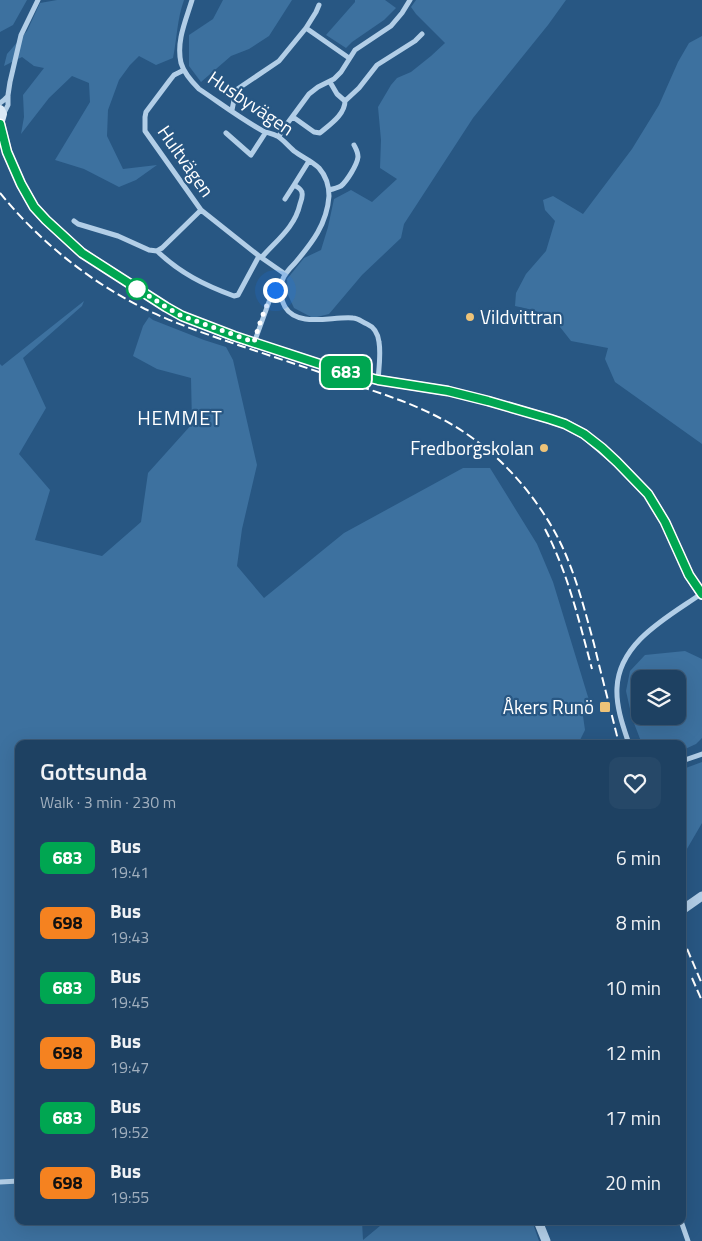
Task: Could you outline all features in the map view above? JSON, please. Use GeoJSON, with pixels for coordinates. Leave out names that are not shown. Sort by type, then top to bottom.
{"type":"FeatureCollection","features":[{"type":"Feature","properties":{"kind":"main road"},"geometry":{"type":"LineString","coordinates":[[0,118],[7,152]]}},
{"type":"Feature","properties":{"kind":"main road"},"geometry":{"type":"LineString","coordinates":[[0,142],[7,152],[21,184],[34,207],[46,220],[82,253],[174,312],[216,329],[332,368],[378,380],[448,391],[488,401],[565,424],[584,434],[613,458],[648,494],[665,522],[689,575],[702,594]]}},
{"type":"Feature","properties":{"kind":"street"},"geometry":{"type":"LineString","coordinates":[[0,118],[8,105],[10,82],[21,35],[38,0]]}},
{"type":"Feature","properties":{"kind":"street","name":"Husbyvägen"},"geometry":{"type":"LineString","coordinates":[[192,0],[181,33],[181,62],[184,70],[199,89],[266,132],[279,137],[294,152],[319,168],[324,174],[329,190]]}},
{"type":"Feature","properties":{"kind":"street"},"geometry":{"type":"LineString","coordinates":[[279,137],[309,94],[318,87],[330,82],[341,72],[355,50],[390,26],[402,14],[410,0]]}},
{"type":"Feature","properties":{"kind":"street"},"geometry":{"type":"LineString","coordinates":[[232,110],[236,90],[279,61],[306,28],[318,5]]}},
{"type":"Feature","properties":{"kind":"street"},"geometry":{"type":"LineString","coordinates":[[306,28],[349,58]]}},
{"type":"Feature","properties":{"kind":"street"},"geometry":{"type":"LineString","coordinates":[[293,116],[314,132],[320,133],[333,122],[343,110],[345,101],[359,88],[377,65],[415,41],[422,34]]}},
{"type":"Feature","properties":{"kind":"street","name":"Hultvägen"},"geometry":{"type":"LineString","coordinates":[[184,70],[174,75],[146,112],[145,128],[148,135],[201,210],[285,274]]}},
{"type":"Feature","properties":{"kind":"street"},"geometry":{"type":"LineString","coordinates":[[330,82],[336,94],[345,101]]}},
{"type":"Feature","properties":{"kind":"street"},"geometry":{"type":"LineString","coordinates":[[0,104],[8,95]]}},
{"type":"Feature","properties":{"kind":"street"},"geometry":{"type":"LineString","coordinates":[[226,133],[250,155],[266,132]]}},
{"type":"Feature","properties":{"kind":"street"},"geometry":{"type":"LineString","coordinates":[[254,342],[270,299],[285,274],[320,231],[328,207],[329,190],[340,187],[353,170],[358,157],[354,145]]}},
{"type":"Feature","properties":{"kind":"street"},"geometry":{"type":"LineString","coordinates":[[285,199],[309,161]]}},
{"type":"Feature","properties":{"kind":"street"},"geometry":{"type":"LineString","coordinates":[[74,221],[78,224],[118,236],[149,250],[157,251],[188,275],[207,286],[234,296],[238,295],[260,256],[290,228],[298,212],[302,193],[294,185]]}},
{"type":"Feature","properties":{"kind":"street"},"geometry":{"type":"LineString","coordinates":[[157,251],[201,210]]}},
{"type":"Feature","properties":{"kind":"street"},"geometry":{"type":"LineString","coordinates":[[282,281],[281,297],[288,311],[295,317],[311,319],[355,318],[375,329],[379,340],[378,380]]}},
{"type":"Feature","properties":{"kind":"street"},"geometry":{"type":"LineString","coordinates":[[627,740],[618,706],[617,687],[626,658],[634,645],[661,621],[702,594]]}},
{"type":"Feature","properties":{"kind":"street"},"geometry":{"type":"LineString","coordinates":[[686,760],[702,754]]}},
{"type":"Feature","properties":{"kind":"street"},"geometry":{"type":"LineString","coordinates":[[686,907],[702,896]]}},
{"type":"Feature","properties":{"kind":"street"},"geometry":{"type":"LineString","coordinates":[[0,1182],[15,1181]]}},
{"type":"Feature","properties":{"kind":"street"},"geometry":{"type":"LineString","coordinates":[[540,1225],[546,1241]]}},
{"type":"Feature","properties":{"kind":"street"},"geometry":{"type":"LineString","coordinates":[[682,1225],[688,1241]]}},
{"type":"Feature","properties":{"kind":"shaded area"},"geometry":{"type":"Polygon","coordinates":[[[0,0],[27,0],[13,25],[0,32],[0,0]]]}},
{"type":"Feature","properties":{"kind":"shaded area"},"geometry":{"type":"Polygon","coordinates":[[[57,0],[184,0],[178,22],[173,58],[156,65],[139,56],[119,80],[108,110],[107,136],[123,169],[157,165],[136,180],[119,187],[84,169],[55,160],[90,102],[89,83],[72,76],[49,98],[21,134],[24,117],[23,95],[44,68],[34,66],[22,57],[4,66],[7,54],[27,31],[40,3],[57,0]]]}},
{"type":"Feature","properties":{"kind":"shaded area"},"geometry":{"type":"Polygon","coordinates":[[[223,0],[292,0],[269,36],[249,49],[231,56],[201,82],[189,66],[189,35],[213,19],[223,0]]]}},
{"type":"Feature","properties":{"kind":"shaded area"},"geometry":{"type":"Polygon","coordinates":[[[355,0],[385,0],[396,8],[384,20],[346,48],[326,35],[355,0]]]}},
{"type":"Feature","properties":{"kind":"shaded area"},"geometry":{"type":"Polygon","coordinates":[[[416,0],[566,0],[473,118],[404,224],[401,238],[362,275],[329,314],[313,318],[294,308],[288,295],[287,279],[304,258],[321,250],[334,199],[351,190],[372,202],[397,179],[380,168],[381,140],[378,107],[397,78],[411,72],[445,43],[411,7],[416,0]]]}},
{"type":"Feature","properties":{"kind":"shaded area"},"geometry":{"type":"Polygon","coordinates":[[[702,36],[702,444],[615,382],[605,359],[608,348],[571,341],[553,318],[533,310],[515,306],[516,293],[526,274],[546,251],[555,221],[545,210],[543,200],[553,196],[583,214],[632,149],[659,105],[678,62],[689,43],[702,36]]]}},
{"type":"Feature","properties":{"kind":"shaded area"},"geometry":{"type":"Polygon","coordinates":[[[84,301],[82,306],[23,358],[46,408],[19,454],[50,490],[35,540],[102,556],[141,522],[148,473],[192,424],[191,378],[157,369],[133,356],[143,326],[149,317],[226,347],[233,360],[257,465],[242,529],[237,566],[264,598],[344,533],[463,468],[490,468],[537,544],[553,582],[592,710],[583,716],[585,730],[580,740],[15,740],[15,1225],[362,1225],[363,1240],[381,1225],[533,1225],[539,1241],[0,1241],[0,364],[2,366],[84,301]]]}},
{"type":"Feature","properties":{"kind":"shaded area"},"geometry":{"type":"Polygon","coordinates":[[[685,651],[702,659],[702,738],[696,744],[686,749],[686,740],[640,740],[635,725],[686,725],[686,670],[631,670],[631,714],[626,691],[630,671],[645,655],[685,651]]]}},
{"type":"Feature","properties":{"kind":"shaded area"},"geometry":{"type":"Polygon","coordinates":[[[702,762],[702,823],[686,851],[686,768],[702,762]]]}},
{"type":"Feature","properties":{"kind":"railway"},"geometry":{"type":"LineString","coordinates":[[0,193],[15,211],[66,259],[124,298],[169,320],[389,396],[429,412],[456,427],[488,450],[517,478],[530,494],[552,527],[566,555],[586,614],[618,740]]}},
{"type":"Feature","properties":{"kind":"railway"},"geometry":{"type":"LineString","coordinates":[[545,529],[567,580],[592,669]]}},
{"type":"Feature","properties":{"kind":"railway"},"geometry":{"type":"LineString","coordinates":[[686,946],[702,984]]}},
{"type":"Feature","properties":{"kind":"railway"},"geometry":{"type":"LineString","coordinates":[[692,978],[702,1001]]}},
{"type":"Feature","properties":{"kind":"bus line","name":"683"},"geometry":{"type":"LineString","coordinates":[[0,124],[7,152],[21,184],[34,207],[46,220],[82,253],[182,316],[234,336],[332,368],[378,380],[448,391],[488,401],[565,424],[584,434],[638,482],[657,506],[685,568],[702,594]]}},
{"type":"Feature","properties":{"kind":"place","name":"Vildvittran"},"geometry":{"type":"Point","coordinates":[470,317]}},
{"type":"Feature","properties":{"kind":"place","name":"Fredborgskolan"},"geometry":{"type":"Point","coordinates":[544,448]}},
{"type":"Feature","properties":{"kind":"place","name":"Åkers Runö"},"geometry":{"type":"Point","coordinates":[605,707]}},
{"type":"Feature","properties":{"kind":"district","name":"HEMMET"},"geometry":{"type":"Point","coordinates":[180,418]}},
{"type":"Feature","properties":{"kind":"route"},"geometry":{"type":"LineString","coordinates":[[137,289],[132,285],[182,316],[254,342],[275,290]]}}]}
